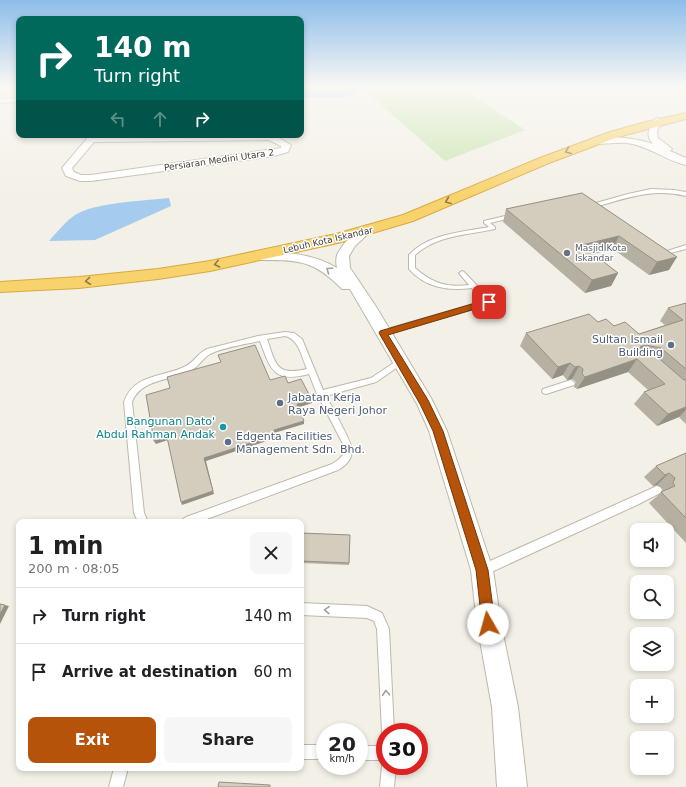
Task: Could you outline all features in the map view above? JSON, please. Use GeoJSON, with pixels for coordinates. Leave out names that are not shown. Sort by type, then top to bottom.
{"type":"FeatureCollection","features":[{"type":"Feature","properties":{"kind":"highway"},"geometry":{"type":"LineString","coordinates":[[458,183],[591,130],[612,124]]}},
{"type":"Feature","properties":{"kind":"highway","name":"Lebuh Kota Iskandar"},"geometry":{"type":"LineString","coordinates":[[221,249],[303,234],[408,218],[592,142],[649,124]]}},
{"type":"Feature","properties":{"kind":"highway","name":"Lebuh Kota Iskandar"},"geometry":{"type":"LineString","coordinates":[[0,287],[64,283],[147,275],[210,266],[255,256],[364,225]]}},
{"type":"Feature","properties":{"kind":"street"},"geometry":{"type":"LineString","coordinates":[[656,124],[652,130],[652,136],[657,144],[686,161]]}},
{"type":"Feature","properties":{"kind":"street","name":"Persiaran Medini Utara 2"},"geometry":{"type":"LineString","coordinates":[[92,138],[67,168],[70,174],[80,178],[98,177],[274,153],[284,150],[286,144],[273,138]]}},
{"type":"Feature","properties":{"kind":"street"},"geometry":{"type":"LineString","coordinates":[[592,142],[611,140],[636,142],[650,145],[686,161]]}},
{"type":"Feature","properties":{"kind":"street"},"geometry":{"type":"LineString","coordinates":[[364,225],[343,256],[343,268],[368,306],[401,362],[438,431],[482,570],[488,624],[505,707],[512,787]]}},
{"type":"Feature","properties":{"kind":"street"},"geometry":{"type":"LineString","coordinates":[[255,256],[282,256],[306,259],[320,264],[332,271],[368,306]]}},
{"type":"Feature","properties":{"kind":"lane"},"geometry":{"type":"LineString","coordinates":[[586,199],[595,205],[642,192],[657,190],[686,194]]}},
{"type":"Feature","properties":{"kind":"lane"},"geometry":{"type":"LineString","coordinates":[[474,286],[455,289],[431,284],[412,270],[412,255],[417,249],[431,242],[493,228],[486,222],[517,215]]}},
{"type":"Feature","properties":{"kind":"lane"},"geometry":{"type":"LineString","coordinates":[[667,252],[686,247]]}},
{"type":"Feature","properties":{"kind":"lane"},"geometry":{"type":"LineString","coordinates":[[383,333],[489,302],[462,273]]}},
{"type":"Feature","properties":{"kind":"lane"},"geometry":{"type":"LineString","coordinates":[[142,519],[139,513],[128,402],[128,397],[132,391],[144,384],[187,369],[208,352],[285,334],[296,338],[321,394],[347,444],[347,458],[342,464],[328,470],[194,519]]}},
{"type":"Feature","properties":{"kind":"lane"},"geometry":{"type":"LineString","coordinates":[[263,338],[273,367],[278,372],[295,376],[312,371]]}},
{"type":"Feature","properties":{"kind":"lane"},"geometry":{"type":"LineString","coordinates":[[321,394],[373,380],[401,362]]}},
{"type":"Feature","properties":{"kind":"lane"},"geometry":{"type":"LineString","coordinates":[[546,391],[570,383]]}},
{"type":"Feature","properties":{"kind":"lane"},"geometry":{"type":"LineString","coordinates":[[482,570],[636,501],[657,490]]}},
{"type":"Feature","properties":{"kind":"lane"},"geometry":{"type":"LineString","coordinates":[[304,609],[367,612],[378,617],[383,629],[388,723]]}},
{"type":"Feature","properties":{"kind":"lane"},"geometry":{"type":"LineString","coordinates":[[304,752],[316,752]]}},
{"type":"Feature","properties":{"kind":"lane"},"geometry":{"type":"LineString","coordinates":[[116,787],[120,771]]}},
{"type":"Feature","properties":{"kind":"lane"},"geometry":{"type":"LineString","coordinates":[[387,787],[388,775]]}},
{"type":"Feature","properties":{"kind":"green space"},"geometry":{"type":"Polygon","coordinates":[[[403,124],[516,124],[525,130],[445,161],[403,124]]]}},
{"type":"Feature","properties":{"kind":"water"},"geometry":{"type":"Polygon","coordinates":[[[169,198],[171,206],[95,240],[49,241],[68,220],[75,215],[95,207],[134,201],[169,198]]]}},
{"type":"Feature","properties":{"kind":"building"},"geometry":{"type":"Polygon","coordinates":[[[582,193],[677,257],[657,262],[619,236],[582,245],[618,273],[592,280],[506,209],[582,193]]]}},
{"type":"Feature","properties":{"kind":"building"},"geometry":{"type":"Polygon","coordinates":[[[686,303],[686,369],[661,348],[645,345],[640,347],[640,352],[655,355],[684,380],[686,380],[686,407],[668,414],[644,392],[665,384],[637,359],[585,377],[582,374],[583,369],[579,366],[575,367],[570,363],[558,367],[526,333],[589,314],[598,322],[606,319],[614,326],[625,322],[639,334],[683,320],[668,308],[686,303]]]}},
{"type":"Feature","properties":{"kind":"building","name":"Bangunan Dato' Abdul Rahman Andak"},"geometry":{"type":"Polygon","coordinates":[[[255,345],[270,380],[285,376],[288,383],[301,379],[312,400],[297,404],[304,421],[274,430],[275,435],[204,458],[213,491],[181,502],[167,437],[154,441],[146,395],[170,388],[167,377],[221,362],[218,355],[255,345]]]}},
{"type":"Feature","properties":{"kind":"building"},"geometry":{"type":"Polygon","coordinates":[[[686,453],[686,518],[661,492],[675,486],[673,483],[675,478],[669,473],[665,475],[656,466],[686,453]]]}},
{"type":"Feature","properties":{"kind":"building"},"geometry":{"type":"Polygon","coordinates":[[[304,533],[350,535],[349,563],[304,561],[304,533]]]}},
{"type":"Feature","properties":{"kind":"building"},"geometry":{"type":"Polygon","coordinates":[[[0,604],[5,605],[0,614],[0,604]]]}},
{"type":"Feature","properties":{"kind":"building"},"geometry":{"type":"Polygon","coordinates":[[[219,782],[270,785],[270,787],[218,787],[219,782]]]}},
{"type":"Feature","properties":{"kind":"place","name":"Masjid Kota Iskandar"},"geometry":{"type":"Point","coordinates":[567,253]}},
{"type":"Feature","properties":{"kind":"place","name":"Sultan Ismail Building"},"geometry":{"type":"Point","coordinates":[671,345]}},
{"type":"Feature","properties":{"kind":"place","name":"Jabatan Kerja Raya Negeri Johor"},"geometry":{"type":"Point","coordinates":[280,403]}},
{"type":"Feature","properties":{"kind":"place","name":"Bangunan Dato' Abdul Rahman Andak"},"geometry":{"type":"Point","coordinates":[223,427]}},
{"type":"Feature","properties":{"kind":"place","name":"Edgenta Facilities Management Sdn. Bhd."},"geometry":{"type":"Point","coordinates":[228,442]}},
{"type":"Feature","properties":{"kind":"route"},"geometry":{"type":"LineString","coordinates":[[488,624],[482,570],[438,431],[401,362],[383,333],[489,302]]}}]}
